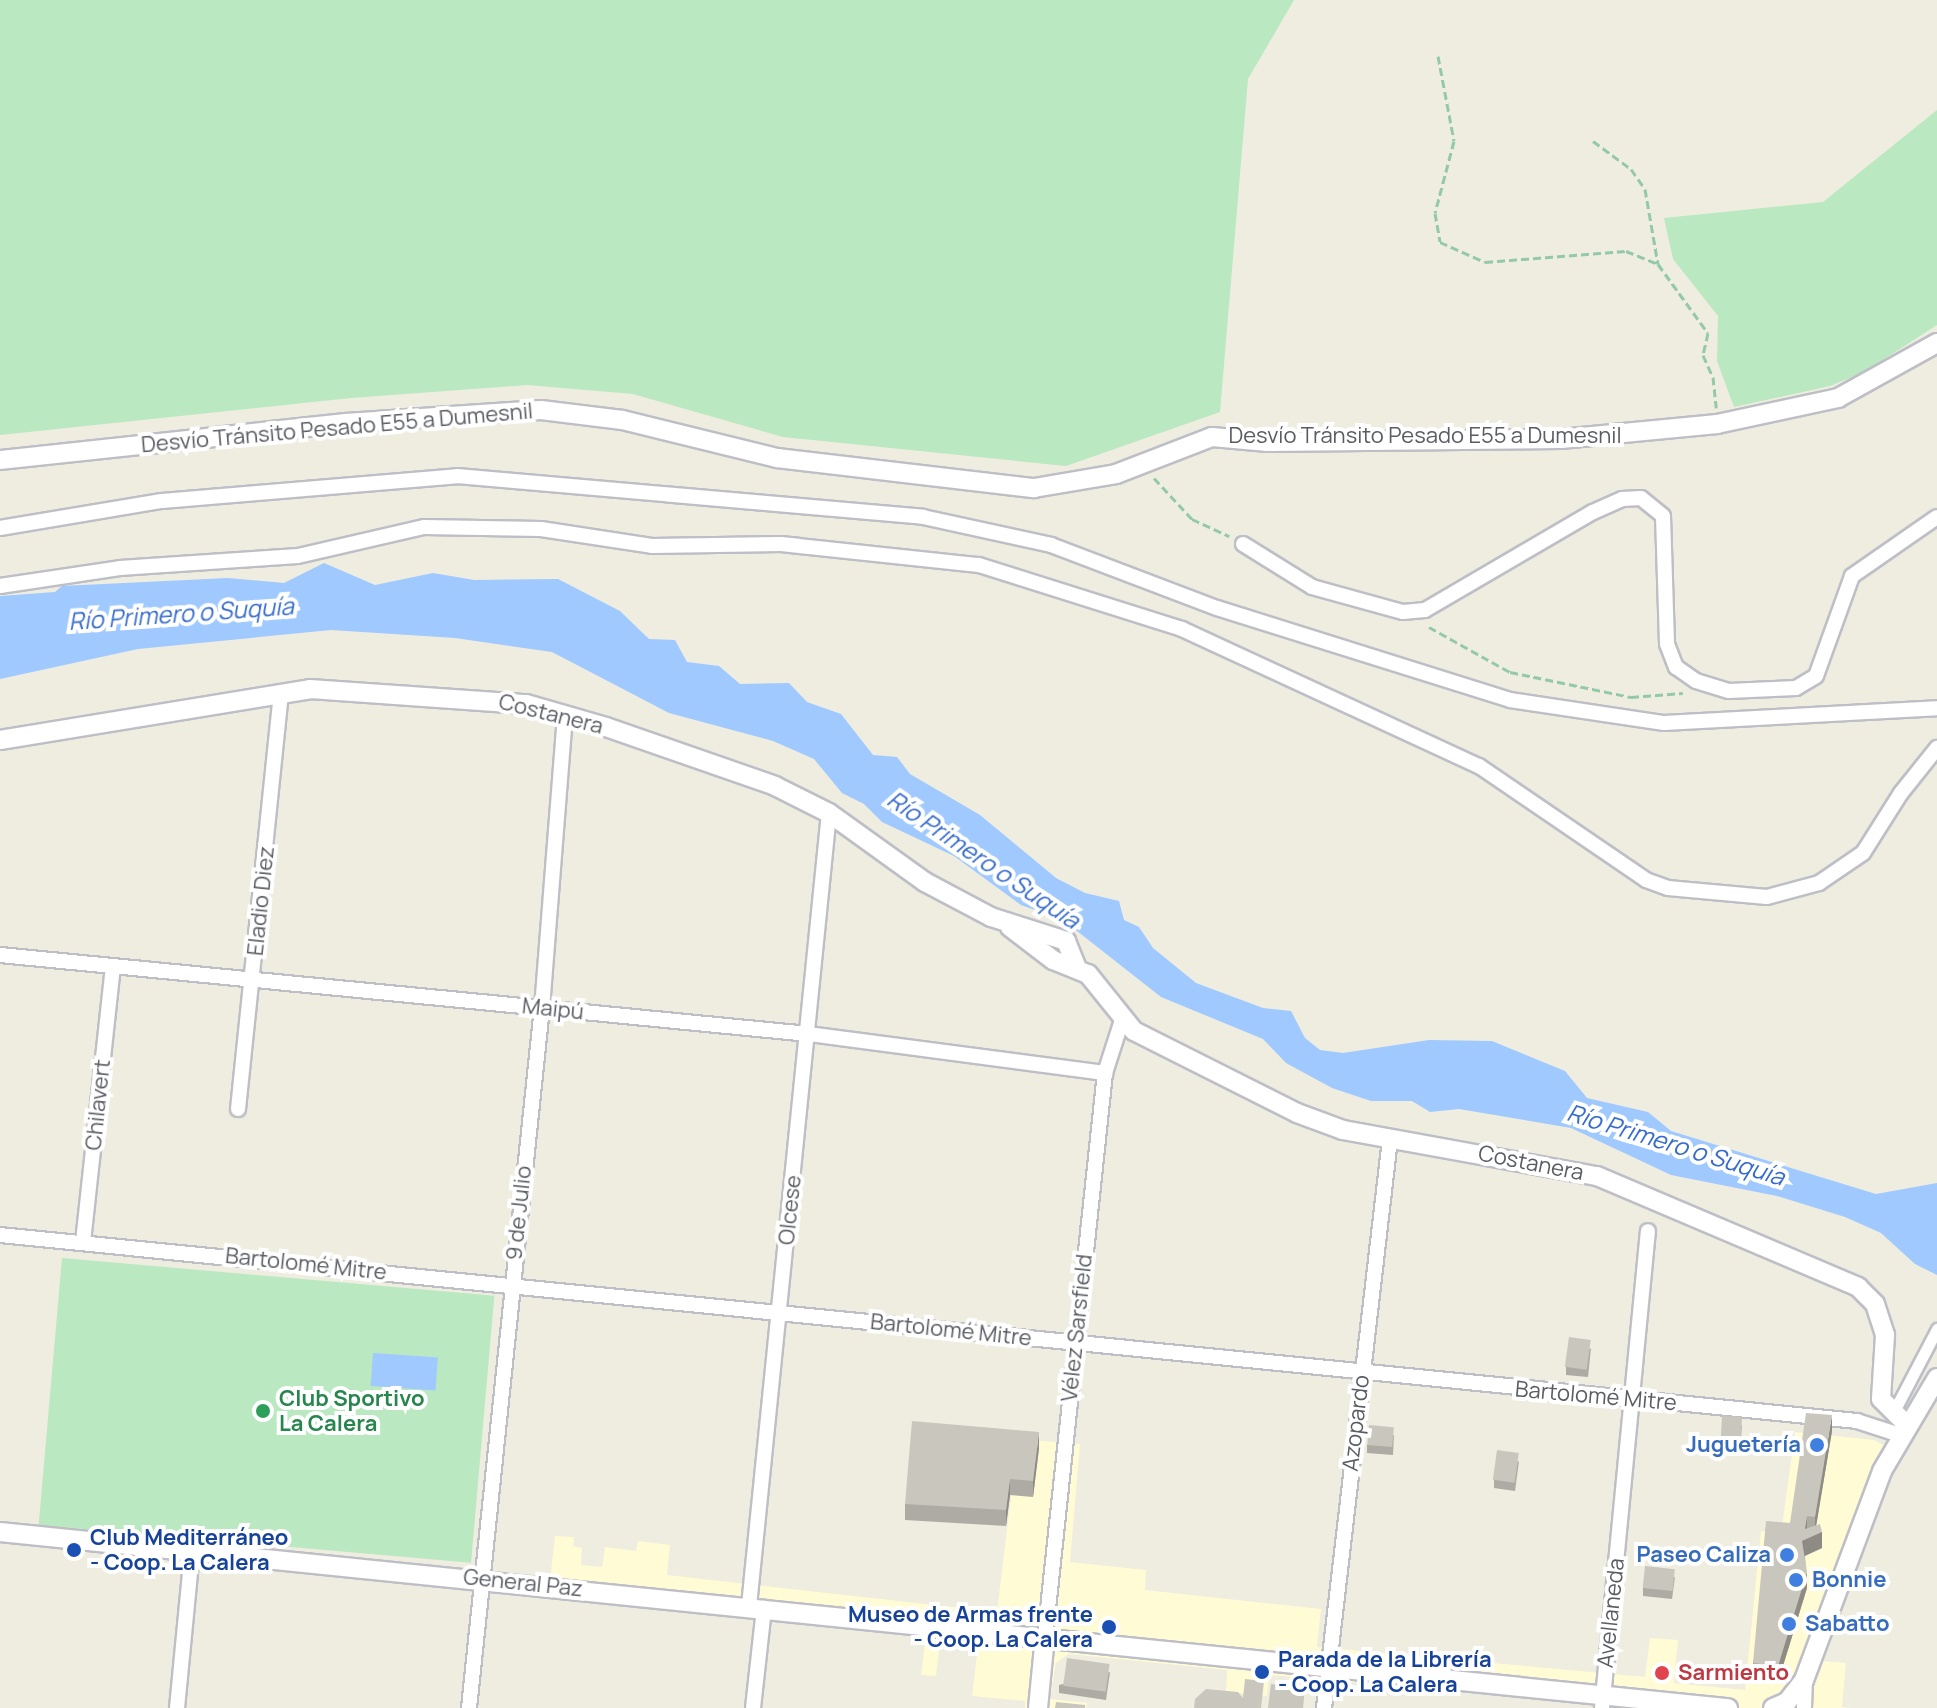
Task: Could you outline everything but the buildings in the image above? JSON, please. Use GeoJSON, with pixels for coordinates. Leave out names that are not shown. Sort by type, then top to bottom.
{"type":"FeatureCollection","features":[{"type":"Feature","properties":{"kind":"street","name":"Desvío Tránsito Pesado E55 a Dumesnil"},"geometry":{"type":"LineString","coordinates":[[0,460],[346,423],[541,410],[622,420],[777,458],[1005,486],[1051,487],[1144,465],[1212,437],[1268,442],[1561,439],[1717,424],[1838,398],[1937,343]]}},
{"type":"Feature","properties":{"kind":"street"},"geometry":{"type":"LineString","coordinates":[[0,528],[162,501],[457,476],[923,517],[1051,545],[1217,608],[1510,700],[1664,723],[1937,708]]}},
{"type":"Feature","properties":{"kind":"street"},"geometry":{"type":"LineString","coordinates":[[1243,544],[1312,587],[1403,612],[1425,610],[1593,512],[1622,499],[1641,498],[1663,516],[1667,644],[1676,667],[1719,690],[1796,688],[1816,676],[1827,657],[1852,576],[1937,517]]}},
{"type":"Feature","properties":{"kind":"street"},"geometry":{"type":"LineString","coordinates":[[0,586],[120,568],[298,556],[424,527],[541,529],[652,546],[781,544],[979,565],[1182,629],[1479,766],[1646,880],[1668,888],[1767,897],[1819,883],[1863,853],[1901,793],[1937,748]]}},
{"type":"Feature","properties":{"kind":"street","name":"Costanera"},"geometry":{"type":"LineString","coordinates":[[0,740],[281,692],[471,697],[526,704],[606,727],[775,786],[829,813],[925,882],[1009,926],[1066,941],[1077,968],[1100,987],[1122,1020],[1145,1037],[1297,1113],[1343,1130],[1597,1176],[1858,1287],[1875,1304],[1883,1325],[1886,1358],[1879,1390],[1899,1424]]}},
{"type":"Feature","properties":{"kind":"street","name":"Eladio Diez"},"geometry":{"type":"LineString","coordinates":[[238,1109],[281,692]]}},
{"type":"Feature","properties":{"kind":"street","name":"9 de Julio"},"geometry":{"type":"LineString","coordinates":[[469,1708],[542,1008],[565,717]]}},
{"type":"Feature","properties":{"kind":"street","name":"Olcese"},"geometry":{"type":"LineString","coordinates":[[753,1708],[757,1607],[779,1313],[829,813]]}},
{"type":"Feature","properties":{"kind":"street","name":"Maipú"},"geometry":{"type":"LineString","coordinates":[[0,955],[809,1034],[1105,1073]]}},
{"type":"Feature","properties":{"kind":"street","name":"Chilavert"},"geometry":{"type":"LineString","coordinates":[[83,1242],[113,967]]}},
{"type":"Feature","properties":{"kind":"street","name":"Vélez Sarsfield"},"geometry":{"type":"LineString","coordinates":[[1045,1637],[1105,1073],[1122,1020]]}},
{"type":"Feature","properties":{"kind":"street","name":"Azopardo"},"geometry":{"type":"LineString","coordinates":[[1324,1708],[1390,1139]]}},
{"type":"Feature","properties":{"kind":"street","name":"Avellaneda"},"geometry":{"type":"LineString","coordinates":[[1602,1701],[1634,1400],[1648,1231]]}},
{"type":"Feature","properties":{"kind":"street","name":"Bartolomé Mitre"},"geometry":{"type":"LineString","coordinates":[[0,1235],[1076,1342],[1362,1375],[1899,1424]]}},
{"type":"Feature","properties":{"kind":"street"},"geometry":{"type":"LineString","coordinates":[[1804,1708],[1801,1694],[1809,1669],[1937,1329]]}},
{"type":"Feature","properties":{"kind":"street"},"geometry":{"type":"LineString","coordinates":[[1899,1424],[1937,1378]]}},
{"type":"Feature","properties":{"kind":"street","name":"General Paz"},"geometry":{"type":"LineString","coordinates":[[0,1532],[1045,1637],[1328,1667],[1602,1701],[1728,1708]]}},
{"type":"Feature","properties":{"kind":"street"},"geometry":{"type":"LineString","coordinates":[[177,1708],[192,1551]]}},
{"type":"Feature","properties":{"kind":"street"},"geometry":{"type":"LineString","coordinates":[[1038,1708],[1045,1637]]}},
{"type":"Feature","properties":{"kind":"street"},"geometry":{"type":"LineString","coordinates":[[1773,1708],[1793,1696],[1809,1669]]}},
{"type":"Feature","properties":{"kind":"path"},"geometry":{"type":"LineString","coordinates":[[1438,56],[1454,141],[1435,213],[1440,242],[1485,262],[1626,251],[1658,264]]}},
{"type":"Feature","properties":{"kind":"path"},"geometry":{"type":"LineString","coordinates":[[1593,141],[1631,169],[1645,189],[1658,264],[1708,333],[1703,355],[1713,377],[1717,424]]}},
{"type":"Feature","properties":{"kind":"path"},"geometry":{"type":"LineString","coordinates":[[1144,465],[1192,519],[1243,544]]}},
{"type":"Feature","properties":{"kind":"path"},"geometry":{"type":"LineString","coordinates":[[1403,612],[1510,672],[1631,697],[1689,692]]}},
{"type":"Feature","properties":{"kind":"shaded area"},"geometry":{"type":"Polygon","coordinates":[[[1795,1432],[1874,1440],[1897,1452],[1822,1661],[1846,1663],[1842,1707],[1850,1708],[1650,1708],[1270,1675],[1267,1696],[1226,1692],[1227,1670],[1069,1654],[1056,1663],[1050,1699],[1087,1703],[1086,1708],[1025,1708],[1025,1701],[972,1696],[979,1638],[941,1634],[936,1676],[921,1675],[926,1635],[548,1598],[555,1536],[574,1537],[573,1546],[582,1548],[581,1565],[602,1567],[605,1547],[636,1551],[638,1541],[670,1545],[667,1575],[997,1612],[1018,1439],[1080,1444],[1070,1562],[1146,1570],[1145,1590],[1321,1609],[1317,1647],[1645,1677],[1650,1638],[1678,1640],[1674,1683],[1745,1690],[1761,1531],[1781,1534],[1795,1432]]]}},
{"type":"Feature","properties":{"kind":"green space"},"geometry":{"type":"Polygon","coordinates":[[[0,0],[1294,0],[1248,79],[1220,412],[1066,466],[783,437],[633,394],[527,385],[351,398],[0,435],[0,0]]]}},
{"type":"Feature","properties":{"kind":"green space"},"geometry":{"type":"Polygon","coordinates":[[[1937,110],[1937,325],[1864,372],[1830,386],[1734,407],[1717,361],[1718,316],[1673,259],[1664,218],[1823,202],[1937,110]]]}},
{"type":"Feature","properties":{"kind":"green space","name":"Club Sportivo La Calera"},"geometry":{"type":"Polygon","coordinates":[[[62,1258],[494,1296],[471,1563],[39,1525],[62,1258]]]}},
{"type":"Feature","properties":{"kind":"water","name":"Río Primero o Suquía"},"geometry":{"type":"Polygon","coordinates":[[[324,563],[375,585],[433,573],[474,580],[558,579],[620,611],[649,639],[675,640],[687,662],[719,666],[740,684],[789,683],[807,702],[841,714],[873,755],[897,757],[910,774],[980,815],[1056,878],[1085,893],[1119,901],[1124,920],[1139,927],[1153,948],[1196,983],[1263,1008],[1291,1011],[1305,1038],[1320,1050],[1343,1053],[1429,1040],[1492,1041],[1565,1071],[1587,1098],[1648,1112],[1671,1131],[1876,1194],[1937,1183],[1937,1275],[1915,1264],[1881,1233],[1845,1217],[1777,1196],[1671,1175],[1571,1128],[1459,1109],[1430,1112],[1412,1101],[1371,1101],[1332,1088],[1286,1063],[1263,1039],[1161,997],[1063,920],[1021,905],[954,856],[882,822],[864,804],[842,793],[814,759],[773,741],[669,713],[552,652],[455,638],[331,630],[138,649],[0,679],[0,596],[55,592],[62,586],[228,578],[284,583],[324,563]]]}},
{"type":"Feature","properties":{"kind":"water"},"geometry":{"type":"Polygon","coordinates":[[[373,1353],[438,1358],[436,1390],[371,1386],[373,1353]]]}},
{"type":"Feature","properties":{"kind":"place","name":"Club Sportivo La Calera"},"geometry":{"type":"Point","coordinates":[263,1411]}},
{"type":"Feature","properties":{"kind":"place","name":"Juguetería"},"geometry":{"type":"Point","coordinates":[1817,1445]}},
{"type":"Feature","properties":{"kind":"place","name":"Club Mediterráneo - Coop. La Calera"},"geometry":{"type":"Point","coordinates":[74,1550]}},
{"type":"Feature","properties":{"kind":"place","name":"Paseo Caliza"},"geometry":{"type":"Point","coordinates":[1787,1555]}},
{"type":"Feature","properties":{"kind":"place","name":"Bonnie"},"geometry":{"type":"Point","coordinates":[1796,1580]}},
{"type":"Feature","properties":{"kind":"place","name":"Sabatto"},"geometry":{"type":"Point","coordinates":[1789,1624]}},
{"type":"Feature","properties":{"kind":"place","name":"Museo de Armas frente - Coop. La Calera"},"geometry":{"type":"Point","coordinates":[1109,1627]}},
{"type":"Feature","properties":{"kind":"place","name":"Parada de la Librería - Coop. La Calera"},"geometry":{"type":"Point","coordinates":[1262,1672]}},
{"type":"Feature","properties":{"kind":"place","name":"Sarmiento"},"geometry":{"type":"Point","coordinates":[1662,1673]}}]}
